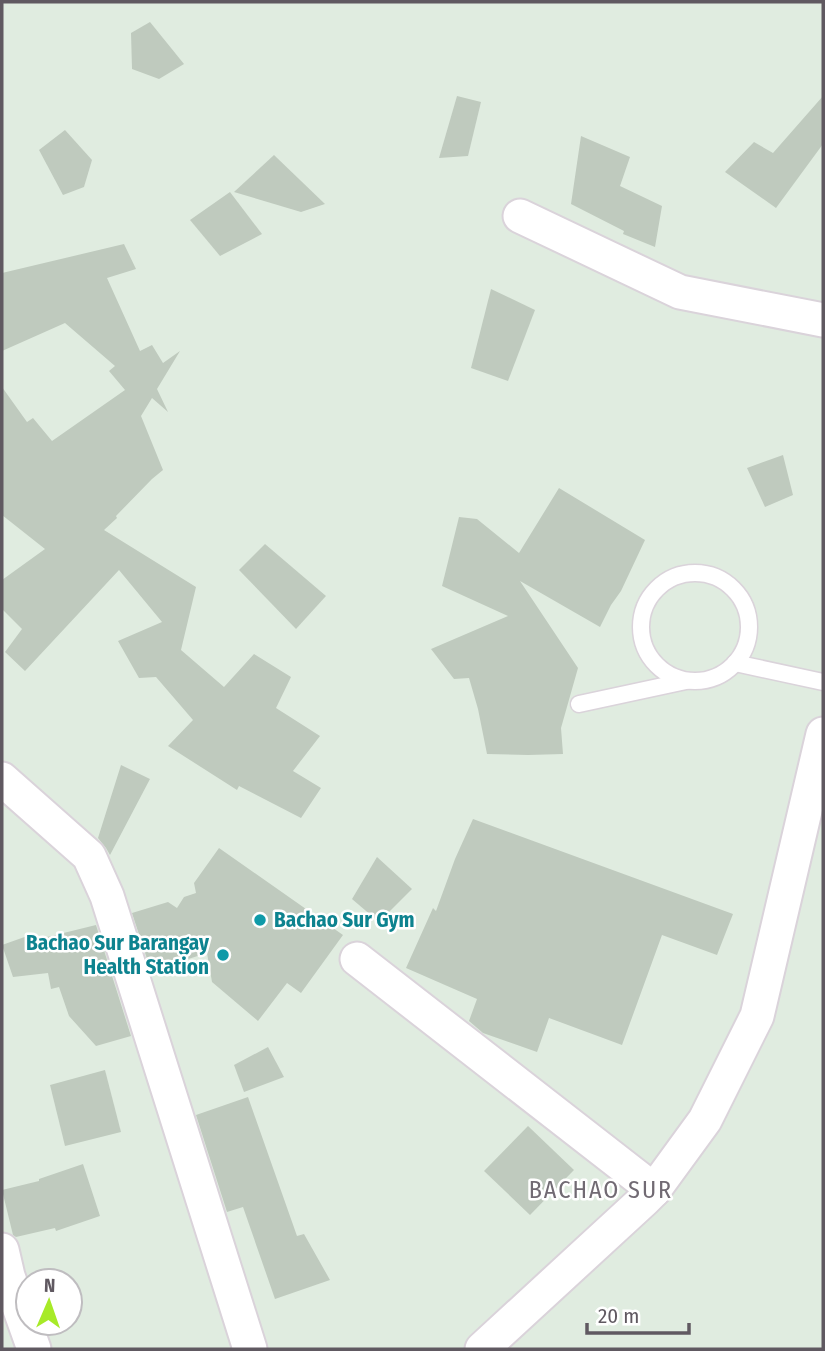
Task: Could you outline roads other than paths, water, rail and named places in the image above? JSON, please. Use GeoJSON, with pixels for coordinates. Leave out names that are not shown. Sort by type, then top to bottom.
{"type":"FeatureCollection","features":[{"type":"Feature","properties":{"kind":"street"},"geometry":{"type":"LineString","coordinates":[[520,216],[680,292],[823,320]]}},
{"type":"Feature","properties":{"kind":"street"},"geometry":{"type":"LineString","coordinates":[[482,1349],[654,1190],[705,1120],[757,1016],[823,734]]}},
{"type":"Feature","properties":{"kind":"street"},"geometry":{"type":"LineString","coordinates":[[2,779],[89,856],[103,886],[250,1349]]}},
{"type":"Feature","properties":{"kind":"street"},"geometry":{"type":"LineString","coordinates":[[357,959],[654,1190]]}},
{"type":"Feature","properties":{"kind":"street"},"geometry":{"type":"LineString","coordinates":[[4,1267],[34,1349]]}},
{"type":"Feature","properties":{"kind":"lane"},"geometry":{"type":"LineString","coordinates":[[579,705],[687,681],[705,680],[721,674],[735,663],[745,649],[749,632],[748,615],[741,598],[729,585],[713,576],[695,573],[677,576],[661,585],[649,598],[642,615],[641,633],[646,650],[656,665],[670,675],[687,681]]}},
{"type":"Feature","properties":{"kind":"lane"},"geometry":{"type":"LineString","coordinates":[[735,663],[823,682]]}},
{"type":"Feature","properties":{"kind":"place","name":"Bachao Sur Gym"},"geometry":{"type":"Point","coordinates":[260,920]}},
{"type":"Feature","properties":{"kind":"place","name":"Bachao Sur Barangay Health Station"},"geometry":{"type":"Point","coordinates":[223,955]}},
{"type":"Feature","properties":{"kind":"district","name":"BACHAO SUR"},"geometry":{"type":"Point","coordinates":[601,1190]}}]}
